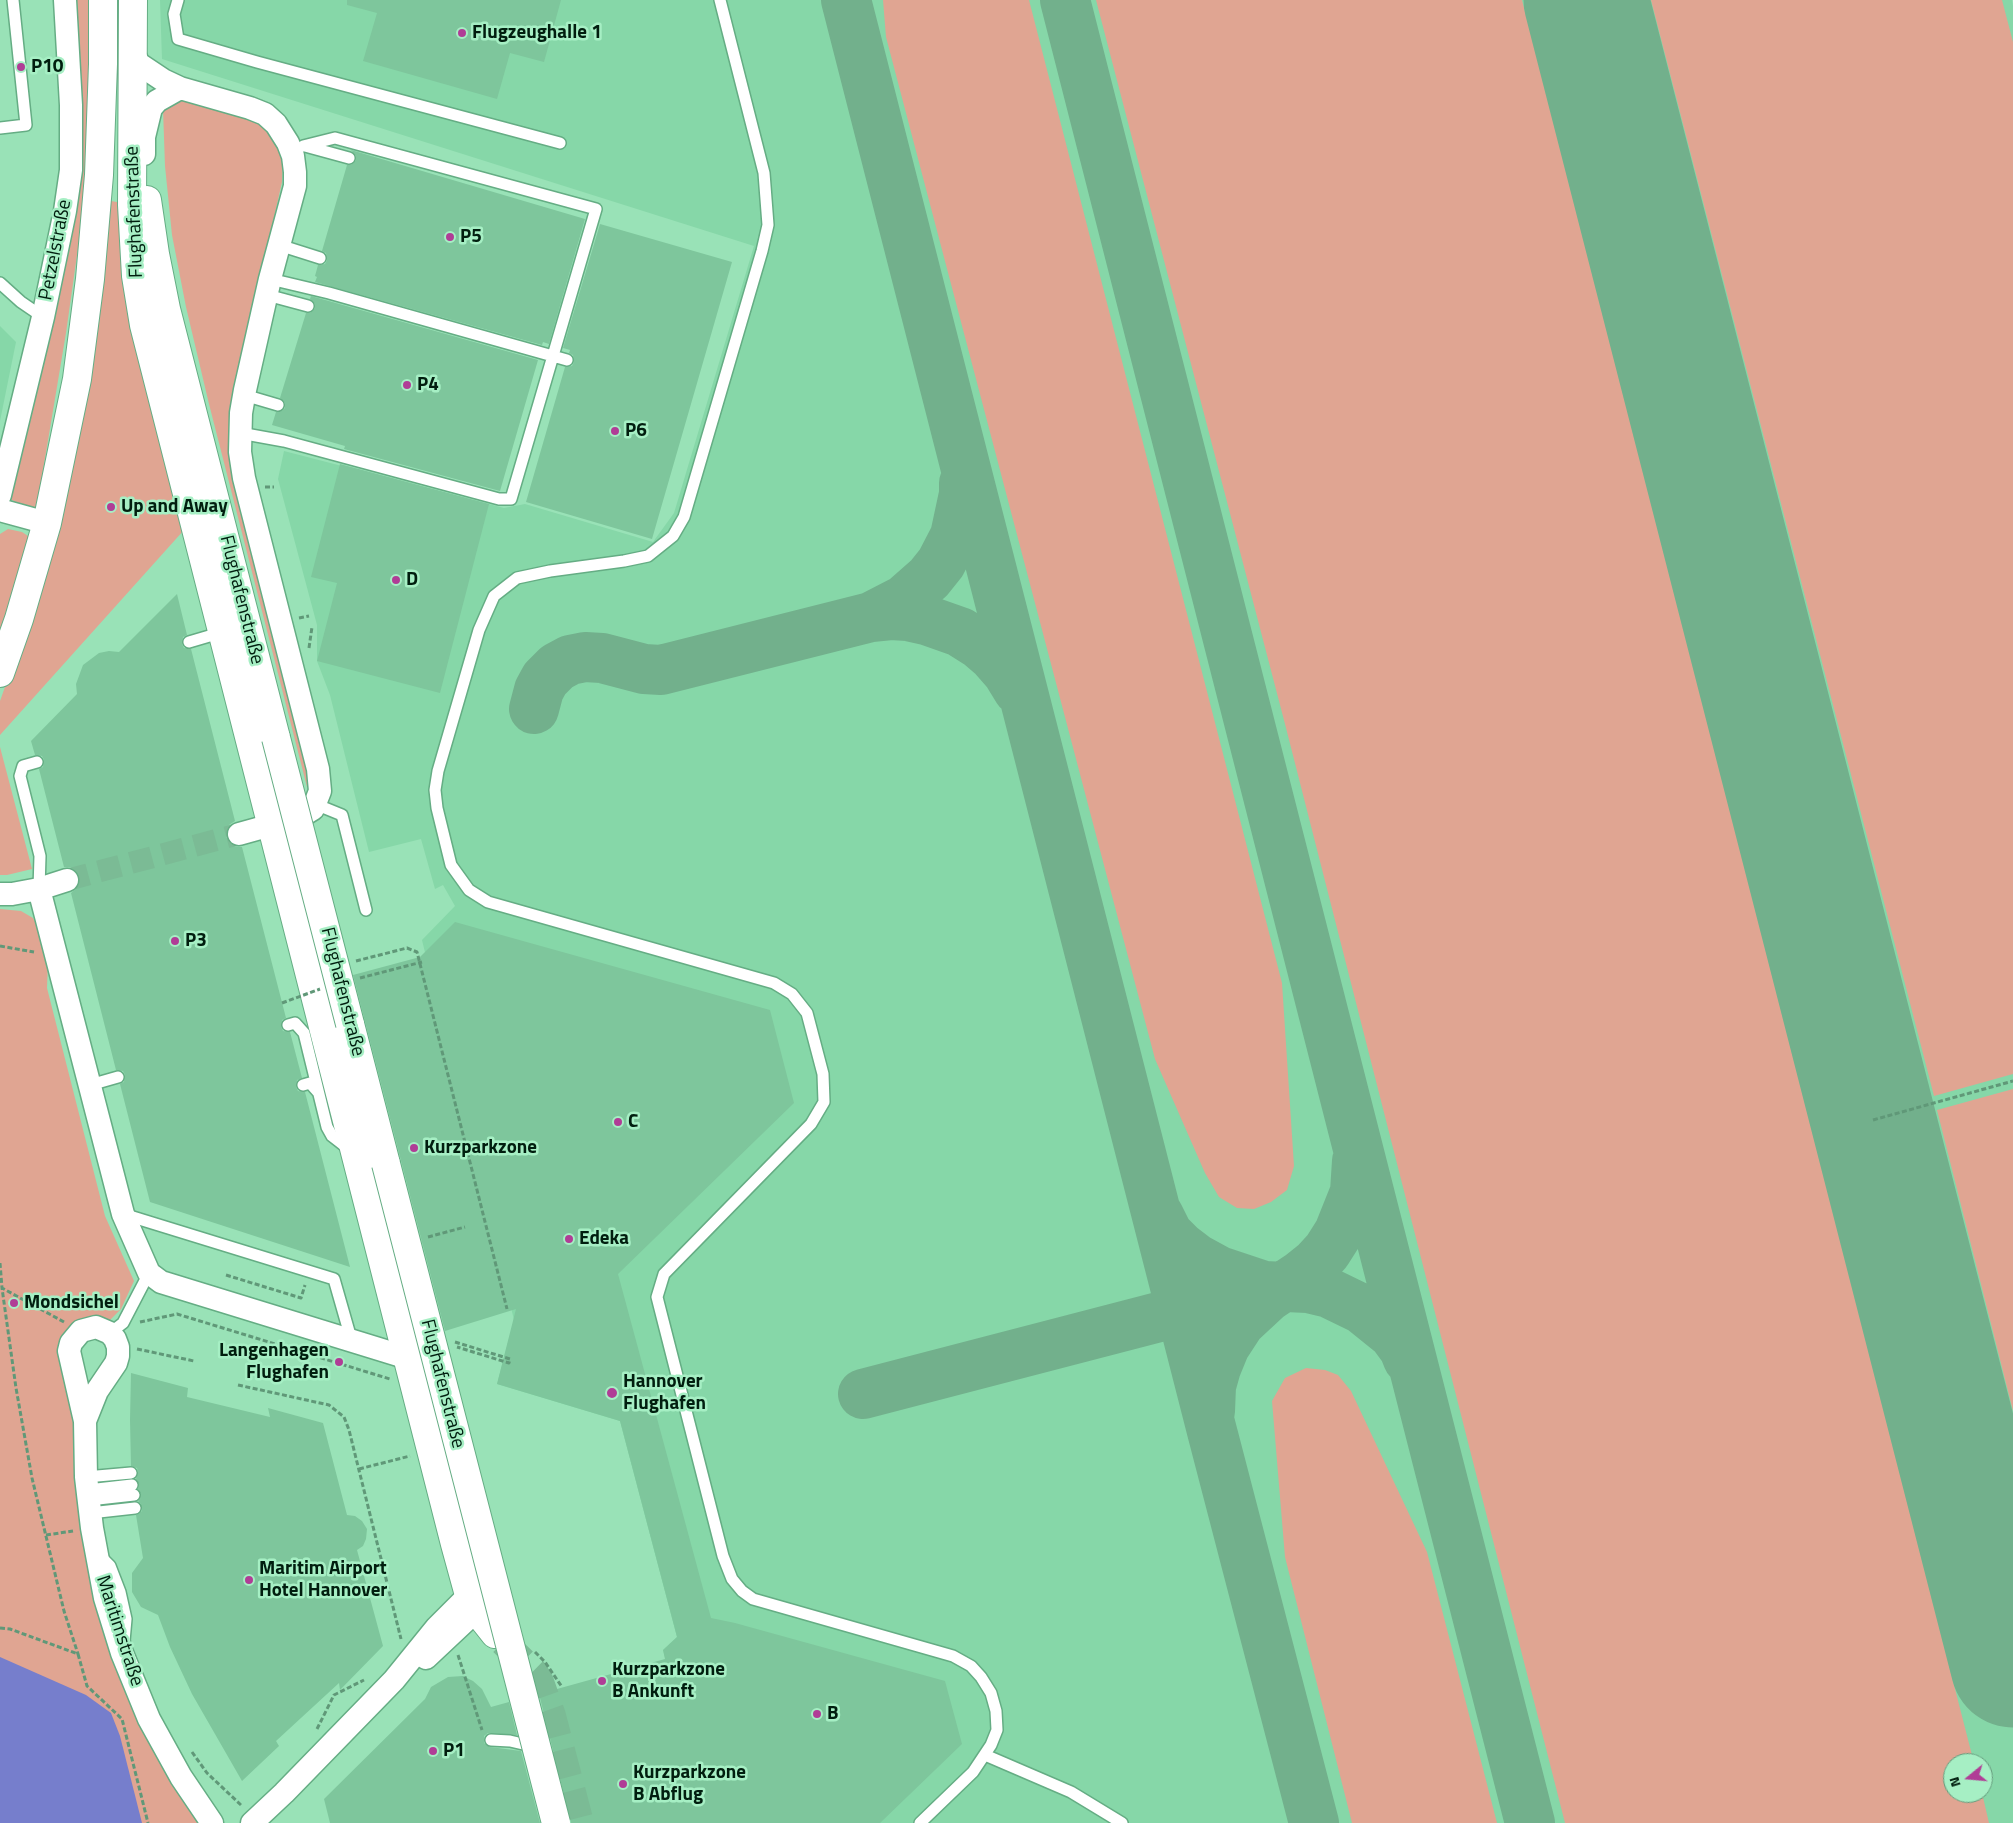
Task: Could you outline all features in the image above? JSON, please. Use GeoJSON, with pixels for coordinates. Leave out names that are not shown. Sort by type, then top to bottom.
{"type":"FeatureCollection","features":[{"type":"Feature","properties":{"kind":"main road","name":"Flughafenstraße"},"geometry":{"type":"LineString","coordinates":[[0,673],[19,620],[47,523],[76,379],[90,279],[101,136],[103,0]]}},
{"type":"Feature","properties":{"kind":"main road","name":"Flughafenstraße"},"geometry":{"type":"LineString","coordinates":[[133,0],[132,205],[140,300],[146,334],[472,1603],[495,1634]]}},
{"type":"Feature","properties":{"kind":"main road","name":"Flughafenstraße"},"geometry":{"type":"LineString","coordinates":[[132,107],[144,158],[146,192],[156,262],[166,309],[556,1823]]}},
{"type":"Feature","properties":{"kind":"street","name":"Petzelstraße"},"geometry":{"type":"LineString","coordinates":[[0,494],[43,317],[65,212],[71,170],[72,105],[64,0]]}},
{"type":"Feature","properties":{"kind":"street"},"geometry":{"type":"LineString","coordinates":[[132,51],[139,64],[147,71],[180,88],[265,114],[296,144],[293,156],[295,186],[279,245],[244,395],[240,452],[244,478],[318,769],[320,790],[313,809],[300,817],[239,834]]}},
{"type":"Feature","properties":{"kind":"street"},"geometry":{"type":"LineString","coordinates":[[144,158],[144,137],[151,108],[157,101],[180,88]]}},
{"type":"Feature","properties":{"kind":"street"},"geometry":{"type":"LineString","coordinates":[[0,510],[47,523]]}},
{"type":"Feature","properties":{"kind":"street"},"geometry":{"type":"LineString","coordinates":[[0,894],[12,894],[39,889],[67,880]]}},
{"type":"Feature","properties":{"kind":"street"},"geometry":{"type":"LineString","coordinates":[[39,889],[123,1214],[149,1273],[161,1282],[408,1358]]}},
{"type":"Feature","properties":{"kind":"street","name":"Maritimstraße"},"geometry":{"type":"LineString","coordinates":[[116,1328],[96,1327],[80,1331],[71,1343],[69,1351],[84,1421],[88,1495],[95,1550],[104,1598],[122,1653],[163,1745],[181,1777],[212,1823]]}},
{"type":"Feature","properties":{"kind":"street"},"geometry":{"type":"LineString","coordinates":[[116,1328],[118,1356]]}},
{"type":"Feature","properties":{"kind":"street","name":"Maritimstraße"},"geometry":{"type":"LineString","coordinates":[[84,1421],[97,1391],[116,1363],[118,1356]]}},
{"type":"Feature","properties":{"kind":"street"},"geometry":{"type":"LineString","coordinates":[[249,1816],[284,1793],[394,1680],[419,1664],[472,1603]]}},
{"type":"Feature","properties":{"kind":"lane"},"geometry":{"type":"LineString","coordinates":[[0,128],[26,125],[13,0]]}},
{"type":"Feature","properties":{"kind":"lane"},"geometry":{"type":"LineString","coordinates":[[178,0],[174,14],[178,39],[257,62],[560,142]]}},
{"type":"Feature","properties":{"kind":"lane"},"geometry":{"type":"LineString","coordinates":[[720,0],[764,173],[768,225],[684,517],[673,536],[648,556],[517,578],[494,596],[479,630],[438,771],[435,790],[437,808],[452,865],[469,890],[488,902],[774,983],[792,994],[807,1013],[823,1074],[824,1102],[811,1124],[664,1274],[657,1297],[723,1556],[732,1579],[742,1591],[753,1599],[953,1656],[971,1666],[991,1693],[996,1711],[997,1730],[985,1755],[973,1772],[920,1823]]}},
{"type":"Feature","properties":{"kind":"lane"},"geometry":{"type":"LineString","coordinates":[[240,433],[284,441],[499,500],[511,499],[596,208],[335,138],[296,144]]}},
{"type":"Feature","properties":{"kind":"lane"},"geometry":{"type":"LineString","coordinates":[[296,144],[350,158]]}},
{"type":"Feature","properties":{"kind":"lane"},"geometry":{"type":"LineString","coordinates":[[279,245],[320,258]]}},
{"type":"Feature","properties":{"kind":"lane"},"geometry":{"type":"LineString","coordinates":[[0,283],[21,302],[43,317]]}},
{"type":"Feature","properties":{"kind":"lane"},"geometry":{"type":"LineString","coordinates":[[269,287],[330,293],[567,360]]}},
{"type":"Feature","properties":{"kind":"lane"},"geometry":{"type":"LineString","coordinates":[[269,287],[308,306]]}},
{"type":"Feature","properties":{"kind":"lane"},"geometry":{"type":"LineString","coordinates":[[244,395],[278,405]]}},
{"type":"Feature","properties":{"kind":"lane"},"geometry":{"type":"LineString","coordinates":[[189,642],[223,632]]}},
{"type":"Feature","properties":{"kind":"lane"},"geometry":{"type":"LineString","coordinates":[[37,762],[23,766],[20,776],[40,856],[39,889]]}},
{"type":"Feature","properties":{"kind":"lane"},"geometry":{"type":"LineString","coordinates":[[315,804],[342,815],[366,910]]}},
{"type":"Feature","properties":{"kind":"lane"},"geometry":{"type":"LineString","coordinates":[[288,1026],[295,1023],[304,1033],[327,1127],[332,1136],[356,1154]]}},
{"type":"Feature","properties":{"kind":"lane"},"geometry":{"type":"LineString","coordinates":[[90,1085],[118,1077]]}},
{"type":"Feature","properties":{"kind":"lane"},"geometry":{"type":"LineString","coordinates":[[303,1085],[310,1083],[318,1092]]}},
{"type":"Feature","properties":{"kind":"lane"},"geometry":{"type":"LineString","coordinates":[[123,1214],[334,1280],[352,1342]]}},
{"type":"Feature","properties":{"kind":"lane"},"geometry":{"type":"LineString","coordinates":[[116,1328],[149,1273]]}},
{"type":"Feature","properties":{"kind":"lane"},"geometry":{"type":"LineString","coordinates":[[88,1495],[131,1473]]}},
{"type":"Feature","properties":{"kind":"lane"},"geometry":{"type":"LineString","coordinates":[[88,1495],[133,1490]]}},
{"type":"Feature","properties":{"kind":"lane"},"geometry":{"type":"LineString","coordinates":[[88,1495],[135,1508]]}},
{"type":"Feature","properties":{"kind":"lane"},"geometry":{"type":"LineString","coordinates":[[487,1736],[536,1747]]}},
{"type":"Feature","properties":{"kind":"lane"},"geometry":{"type":"LineString","coordinates":[[985,1755],[1071,1792],[1122,1823]]}},
{"type":"Feature","properties":{"kind":"path"},"geometry":{"type":"LineString","coordinates":[[264,487],[274,487]]}},
{"type":"Feature","properties":{"kind":"path"},"geometry":{"type":"LineString","coordinates":[[281,623],[309,616]]}},
{"type":"Feature","properties":{"kind":"path"},"geometry":{"type":"LineString","coordinates":[[0,946],[37,952],[54,948]]}},
{"type":"Feature","properties":{"kind":"path"},"geometry":{"type":"LineString","coordinates":[[355,961],[407,948],[417,952],[507,1309]]}},
{"type":"Feature","properties":{"kind":"path"},"geometry":{"type":"LineString","coordinates":[[1873,1120],[2013,1081]]}},
{"type":"Feature","properties":{"kind":"path"},"geometry":{"type":"LineString","coordinates":[[406,1243],[465,1227]]}},
{"type":"Feature","properties":{"kind":"path"},"geometry":{"type":"LineString","coordinates":[[0,1263],[1,1288],[32,1478],[64,1610],[87,1686],[122,1718],[148,1823]]}},
{"type":"Feature","properties":{"kind":"path"},"geometry":{"type":"LineString","coordinates":[[226,1276],[301,1298],[305,1284]]}},
{"type":"Feature","properties":{"kind":"path"},"geometry":{"type":"LineString","coordinates":[[1,1288],[71,1326]]}},
{"type":"Feature","properties":{"kind":"path"},"geometry":{"type":"LineString","coordinates":[[116,1328],[177,1314],[391,1379]]}},
{"type":"Feature","properties":{"kind":"path"},"geometry":{"type":"LineString","coordinates":[[449,1343],[510,1359],[509,1363],[449,1343]]}},
{"type":"Feature","properties":{"kind":"path"},"geometry":{"type":"LineString","coordinates":[[118,1356],[134,1348],[194,1361]]}},
{"type":"Feature","properties":{"kind":"path"},"geometry":{"type":"LineString","coordinates":[[238,1384],[329,1404],[344,1417],[359,1469],[402,1644]]}},
{"type":"Feature","properties":{"kind":"path"},"geometry":{"type":"LineString","coordinates":[[359,1469],[418,1454]]}},
{"type":"Feature","properties":{"kind":"path"},"geometry":{"type":"LineString","coordinates":[[0,1628],[10,1629],[78,1654]]}},
{"type":"Feature","properties":{"kind":"path"},"geometry":{"type":"LineString","coordinates":[[533,1650],[545,1662],[562,1687]]}},
{"type":"Feature","properties":{"kind":"path"},"geometry":{"type":"LineString","coordinates":[[457,1653],[487,1736]]}},
{"type":"Feature","properties":{"kind":"path"},"geometry":{"type":"LineString","coordinates":[[191,1750],[207,1773],[249,1816]]}},
{"type":"Feature","properties":{"kind":"shaded area"},"geometry":{"type":"Polygon","coordinates":[[[77,0],[92,0],[96,120],[66,333],[36,512],[8,498],[81,124],[77,0]]]}},
{"type":"Feature","properties":{"kind":"shaded area"},"geometry":{"type":"Polygon","coordinates":[[[160,0],[2012,0],[2013,1823],[708,1823],[663,1650],[677,1637],[620,1421],[497,1384],[514,1320],[422,940],[455,906],[443,885],[435,889],[421,839],[369,852],[330,695],[317,661],[317,625],[278,479],[284,451],[504,508],[525,504],[653,542],[674,513],[754,246],[162,59],[160,0]]]}},
{"type":"Feature","properties":{"kind":"shaded area"},"geometry":{"type":"Polygon","coordinates":[[[883,0],[1029,0],[1282,983],[1294,1166],[1287,1190],[1271,1202],[1254,1209],[1237,1208],[1219,1197],[1205,1173],[1155,1059],[886,37],[883,0]]]}},
{"type":"Feature","properties":{"kind":"shaded area"},"geometry":{"type":"Polygon","coordinates":[[[1096,0],[1522,0],[1971,1753],[1943,1753],[1943,1803],[1984,1803],[1989,1823],[1565,1823],[1285,724],[1096,0]]]}},
{"type":"Feature","properties":{"kind":"shaded area"},"geometry":{"type":"Polygon","coordinates":[[[1651,0],[2002,0],[2013,42],[2013,1074],[1934,1096],[1651,0]]]}},
{"type":"Feature","properties":{"kind":"shaded area"},"geometry":{"type":"Polygon","coordinates":[[[188,99],[247,116],[263,126],[278,141],[283,163],[282,182],[230,413],[308,773],[307,787],[209,404],[186,307],[172,235],[165,166],[163,109],[170,101],[188,99]]]}},
{"type":"Feature","properties":{"kind":"shaded area"},"geometry":{"type":"Polygon","coordinates":[[[111,201],[122,203],[184,530],[0,735],[0,701],[28,622],[74,459],[99,323],[111,201]]]}},
{"type":"Feature","properties":{"kind":"shaded area"},"geometry":{"type":"Polygon","coordinates":[[[0,326],[16,342],[0,421],[0,326]]]}},
{"type":"Feature","properties":{"kind":"shaded area"},"geometry":{"type":"Polygon","coordinates":[[[8,529],[22,532],[28,536],[30,544],[0,643],[0,534],[8,529]]]}},
{"type":"Feature","properties":{"kind":"shaded area"},"geometry":{"type":"Polygon","coordinates":[[[0,747],[32,869],[7,875],[0,875],[0,747]]]}},
{"type":"Feature","properties":{"kind":"shaded area"},"geometry":{"type":"Polygon","coordinates":[[[0,909],[21,911],[33,918],[43,937],[48,961],[47,988],[105,1216],[134,1281],[121,1309],[109,1321],[79,1323],[77,1430],[83,1531],[201,1823],[0,1823],[0,909]]]}},
{"type":"Feature","properties":{"kind":"shaded area"},"geometry":{"type":"Polygon","coordinates":[[[2013,1089],[2013,1411],[1937,1110],[2013,1089]]]}},
{"type":"Feature","properties":{"kind":"shaded area"},"geometry":{"type":"Polygon","coordinates":[[[1306,1368],[1325,1370],[1338,1375],[1351,1391],[1427,1552],[1497,1823],[1352,1823],[1285,1557],[1272,1401],[1285,1378],[1306,1368]]]}},
{"type":"Feature","properties":{"kind":"water"},"geometry":{"type":"Polygon","coordinates":[[[0,1657],[86,1695],[111,1713],[120,1736],[142,1823],[0,1823],[0,1657]]]}},
{"type":"Feature","properties":{"kind":"building","name":"Flugzeughalle 1"},"geometry":{"type":"Polygon","coordinates":[[[347,0],[561,0],[544,62],[510,53],[497,99],[363,61],[377,13],[347,5],[347,0]]]}},
{"type":"Feature","properties":{"kind":"building","name":"P5"},"geometry":{"type":"Polygon","coordinates":[[[351,150],[585,219],[549,344],[543,342],[542,345],[315,282],[318,265],[325,264],[327,260],[326,253],[322,251],[347,165],[351,165],[356,160],[356,156],[351,150]]]}},
{"type":"Feature","properties":{"kind":"building","name":"P6"},"geometry":{"type":"Polygon","coordinates":[[[600,224],[732,262],[652,539],[526,502],[565,367],[572,366],[574,362],[573,355],[569,353],[570,350],[563,348],[600,224]]]}},
{"type":"Feature","properties":{"kind":"building","name":"P4"},"geometry":{"type":"Polygon","coordinates":[[[311,296],[538,360],[500,491],[344,449],[345,446],[272,425],[276,412],[280,412],[285,408],[285,403],[280,398],[306,313],[310,313],[315,308],[315,304],[310,299],[311,296]]]}},
{"type":"Feature","properties":{"kind":"building","name":"D"},"geometry":{"type":"Polygon","coordinates":[[[340,464],[489,504],[440,693],[317,661],[337,583],[311,577],[340,464]]]}},
{"type":"Feature","properties":{"kind":"building","name":"P3"},"geometry":{"type":"Polygon","coordinates":[[[177,594],[187,635],[183,637],[182,644],[184,648],[191,649],[235,821],[229,825],[226,837],[230,844],[242,847],[286,1018],[282,1020],[281,1027],[283,1031],[290,1032],[302,1078],[297,1080],[296,1087],[298,1091],[305,1092],[350,1267],[150,1202],[120,1084],[124,1082],[125,1075],[123,1071],[116,1070],[71,893],[77,888],[80,876],[70,867],[64,867],[39,769],[43,767],[44,760],[42,756],[35,755],[31,741],[77,694],[76,684],[83,665],[99,653],[119,652],[177,594]]]}},
{"type":"Feature","properties":{"kind":"building"},"geometry":{"type":"Polygon","coordinates":[[[455,922],[770,1010],[794,1103],[618,1274],[711,1618],[945,1681],[962,1744],[880,1823],[571,1823],[539,1694],[665,1659],[663,1650],[677,1637],[620,1421],[497,1384],[516,1309],[445,1331],[353,975],[420,957],[455,922]]]}},
{"type":"Feature","properties":{"kind":"building","name":"Maritim Airport Hotel Hannover"},"geometry":{"type":"Polygon","coordinates":[[[131,1373],[188,1388],[187,1397],[270,1417],[268,1408],[323,1423],[347,1515],[355,1516],[362,1521],[367,1529],[363,1546],[357,1550],[383,1646],[340,1690],[339,1683],[276,1741],[279,1746],[242,1781],[192,1694],[170,1647],[158,1615],[141,1607],[132,1592],[132,1573],[143,1558],[136,1515],[142,1511],[141,1504],[138,1501],[141,1494],[136,1479],[137,1468],[131,1466],[131,1373]]]}},
{"type":"Feature","properties":{"kind":"building","name":"P1"},"geometry":{"type":"Polygon","coordinates":[[[463,1676],[473,1681],[482,1689],[491,1707],[509,1702],[517,1735],[488,1733],[484,1736],[484,1743],[490,1747],[521,1751],[540,1823],[330,1823],[324,1799],[425,1699],[431,1687],[448,1677],[463,1676]]]}},
{"type":"Feature","properties":{"kind":"taxiway"},"geometry":{"type":"LineString","coordinates":[[846,0],[1314,1823]]}},
{"type":"Feature","properties":{"kind":"taxiway"},"geometry":{"type":"LineString","coordinates":[[1065,0],[1530,1823]]}},
{"type":"Feature","properties":{"kind":"taxiway"},"geometry":{"type":"LineString","coordinates":[[871,617],[904,600],[929,578],[941,563],[955,536],[964,494],[964,483]]}},
{"type":"Feature","properties":{"kind":"taxiway"},"geometry":{"type":"LineString","coordinates":[[534,709],[539,690],[545,679],[557,667],[570,660],[585,657],[602,658],[644,669],[661,670],[871,617],[891,615],[926,620],[960,632],[993,656],[1007,672],[1018,690]]}},
{"type":"Feature","properties":{"kind":"taxiway"},"geometry":{"type":"LineString","coordinates":[[1210,1411],[1211,1386],[1216,1368],[1225,1346],[1240,1323],[1268,1297],[1316,1263],[1327,1251],[1339,1232],[1355,1192],[1357,1161]]}},
{"type":"Feature","properties":{"kind":"taxiway"},"geometry":{"type":"LineString","coordinates":[[1159,1216],[1168,1234],[1180,1246],[1197,1259],[1219,1271],[1264,1286],[1308,1288],[1329,1293],[1362,1309],[1393,1334],[1404,1349],[1408,1359]]}},
{"type":"Feature","properties":{"kind":"taxiway"},"geometry":{"type":"LineString","coordinates":[[863,1394],[1182,1311],[1283,1287]]}},
{"type":"Feature","properties":{"kind":"runway"},"geometry":{"type":"LineString","coordinates":[[1586,0],[2013,1665]]}},
{"type":"Feature","properties":{"kind":"tunnel"},"geometry":{"type":"LineString","coordinates":[[67,880],[239,834]]}},
{"type":"Feature","properties":{"kind":"tunnel"},"geometry":{"type":"LineString","coordinates":[[503,1642],[534,1672],[540,1682],[552,1716],[580,1823]]}},
{"type":"Feature","properties":{"kind":"place","name":"Flugzeughalle 1"},"geometry":{"type":"Point","coordinates":[462,33]}},
{"type":"Feature","properties":{"kind":"place","name":"P10"},"geometry":{"type":"Point","coordinates":[21,67]}},
{"type":"Feature","properties":{"kind":"place","name":"P5"},"geometry":{"type":"Point","coordinates":[450,237]}},
{"type":"Feature","properties":{"kind":"place","name":"P4"},"geometry":{"type":"Point","coordinates":[407,385]}},
{"type":"Feature","properties":{"kind":"place","name":"P6"},"geometry":{"type":"Point","coordinates":[615,431]}},
{"type":"Feature","properties":{"kind":"place","name":"Up and Away"},"geometry":{"type":"Point","coordinates":[111,507]}},
{"type":"Feature","properties":{"kind":"place","name":"D"},"geometry":{"type":"Point","coordinates":[396,580]}},
{"type":"Feature","properties":{"kind":"place","name":"P3"},"geometry":{"type":"Point","coordinates":[175,941]}},
{"type":"Feature","properties":{"kind":"place","name":"C"},"geometry":{"type":"Point","coordinates":[618,1122]}},
{"type":"Feature","properties":{"kind":"place","name":"Kurzparkzone"},"geometry":{"type":"Point","coordinates":[414,1148]}},
{"type":"Feature","properties":{"kind":"place","name":"Edeka"},"geometry":{"type":"Point","coordinates":[569,1239]}},
{"type":"Feature","properties":{"kind":"place","name":"Mondsichel"},"geometry":{"type":"Point","coordinates":[14,1303]}},
{"type":"Feature","properties":{"kind":"place","name":"Langenhagen Flughafen"},"geometry":{"type":"Point","coordinates":[339,1362]}},
{"type":"Feature","properties":{"kind":"place","name":"Hannover Flughafen"},"geometry":{"type":"Point","coordinates":[612,1393]}},
{"type":"Feature","properties":{"kind":"place","name":"Maritim Airport Hotel Hannover"},"geometry":{"type":"Point","coordinates":[249,1580]}},
{"type":"Feature","properties":{"kind":"place","name":"Kurzparkzone B Ankunft"},"geometry":{"type":"Point","coordinates":[602,1681]}},
{"type":"Feature","properties":{"kind":"place","name":"B"},"geometry":{"type":"Point","coordinates":[817,1714]}},
{"type":"Feature","properties":{"kind":"place","name":"P1"},"geometry":{"type":"Point","coordinates":[433,1751]}},
{"type":"Feature","properties":{"kind":"place","name":"Kurzparkzone B Abflug"},"geometry":{"type":"Point","coordinates":[623,1784]}}]}
